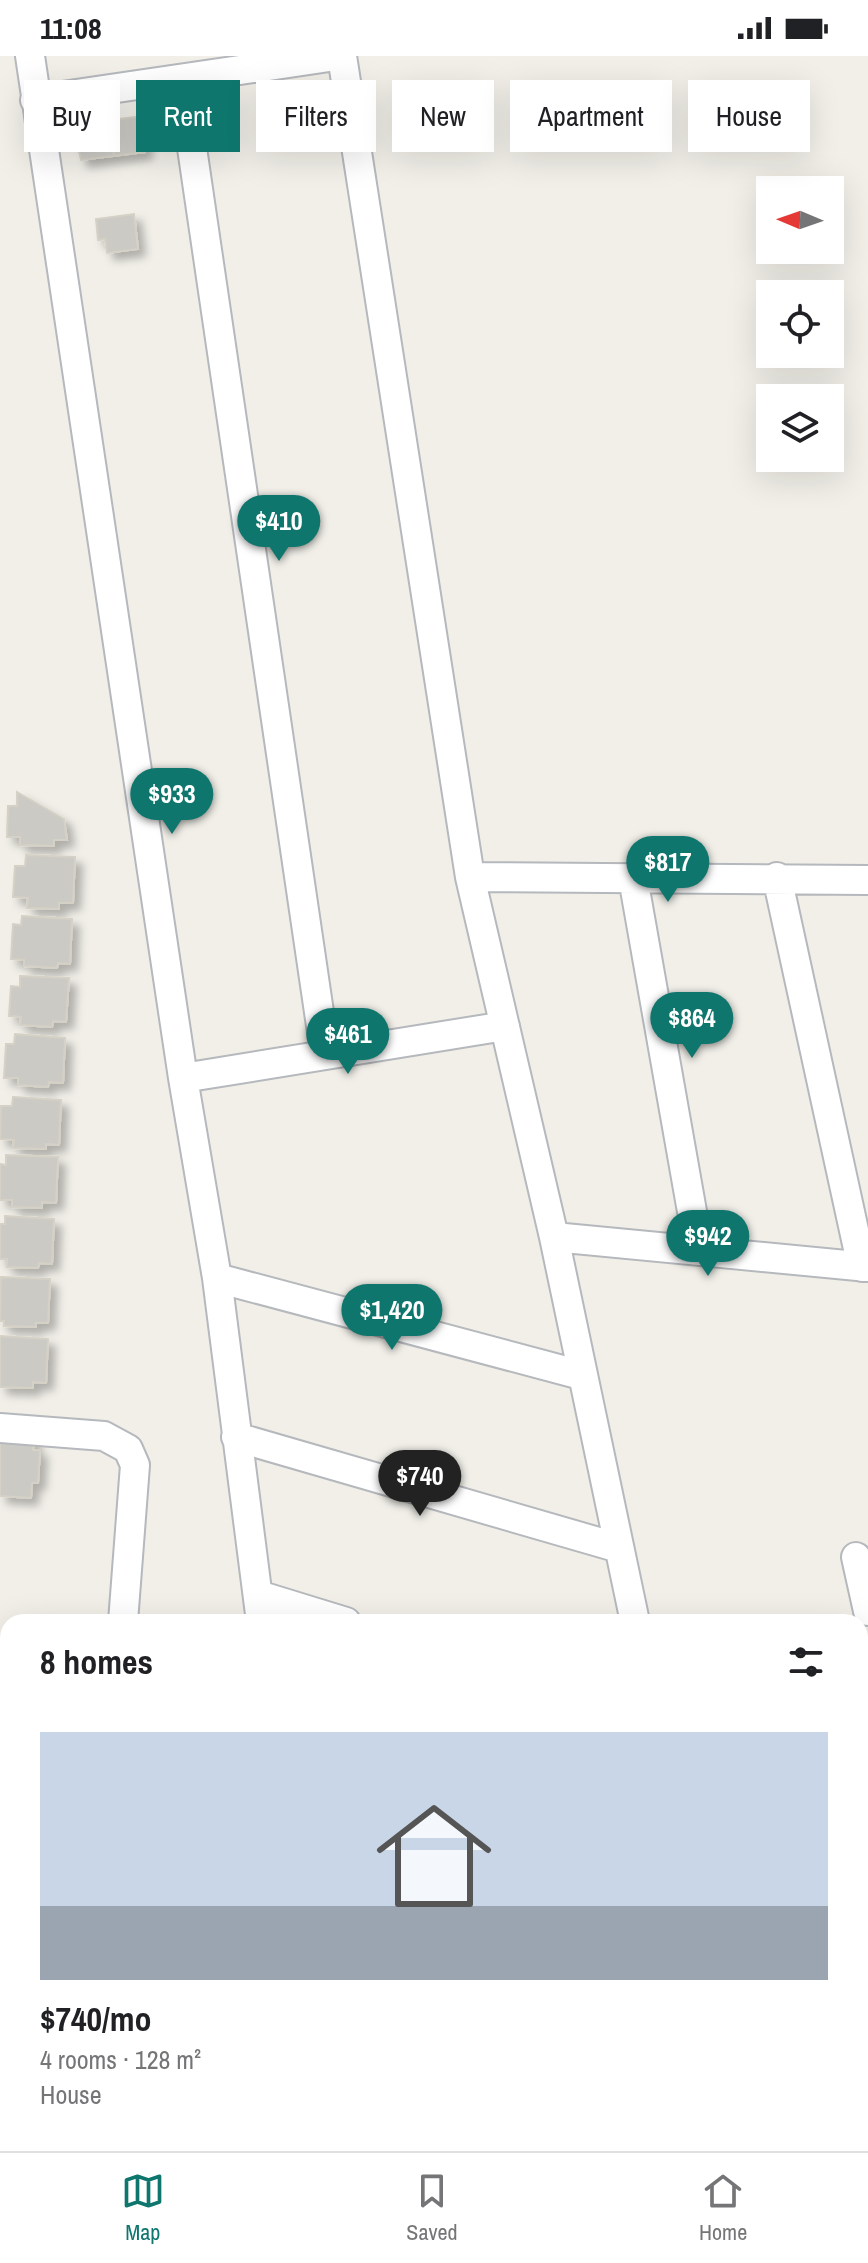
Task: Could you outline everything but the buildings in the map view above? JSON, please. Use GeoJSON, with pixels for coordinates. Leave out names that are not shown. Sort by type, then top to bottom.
{"type":"FeatureCollection","features":[{"type":"Feature","properties":{"kind":"street"},"geometry":{"type":"LineString","coordinates":[[30,56],[33,80]]}},
{"type":"Feature","properties":{"kind":"street"},"geometry":{"type":"LineString","coordinates":[[182,80],[339,56],[470,877],[554,1237],[633,1614]]}},
{"type":"Feature","properties":{"kind":"street"},"geometry":{"type":"LineString","coordinates":[[43,152],[183,1078],[217,1278],[260,1608],[297,1614]]}},
{"type":"Feature","properties":{"kind":"street"},"geometry":{"type":"LineString","coordinates":[[193,152],[325,1053]]}},
{"type":"Feature","properties":{"kind":"street"},"geometry":{"type":"LineString","coordinates":[[470,877],[868,880]]}},
{"type":"Feature","properties":{"kind":"street"},"geometry":{"type":"LineString","coordinates":[[554,1237],[865,1267],[777,877]]}},
{"type":"Feature","properties":{"kind":"street"},"geometry":{"type":"LineString","coordinates":[[633,878],[699,1251]]}},
{"type":"Feature","properties":{"kind":"street"},"geometry":{"type":"LineString","coordinates":[[183,1078],[505,1026]]}},
{"type":"Feature","properties":{"kind":"street"},"geometry":{"type":"LineString","coordinates":[[217,1278],[581,1375]]}},
{"type":"Feature","properties":{"kind":"street"},"geometry":{"type":"LineString","coordinates":[[0,1428],[104,1436],[128,1449],[135,1465],[124,1614]]}},
{"type":"Feature","properties":{"kind":"street"},"geometry":{"type":"LineString","coordinates":[[236,1437],[619,1548]]}},
{"type":"Feature","properties":{"kind":"street"},"geometry":{"type":"LineString","coordinates":[[856,1557],[868,1611]]}}]}
